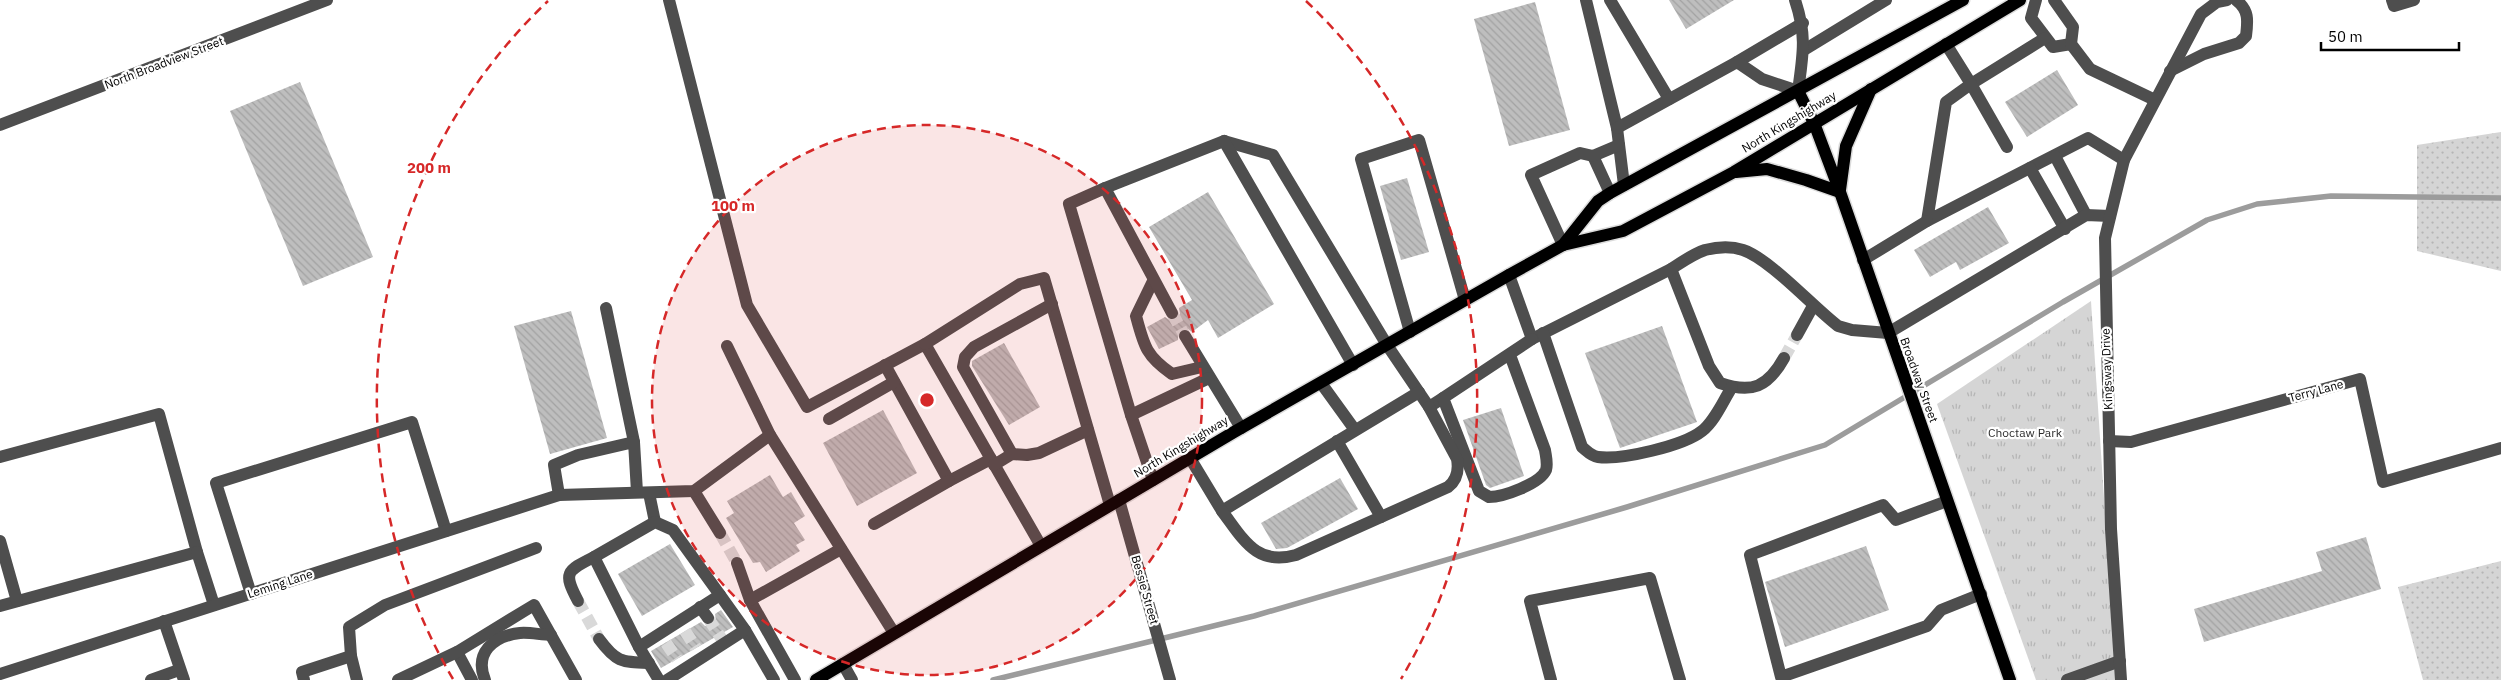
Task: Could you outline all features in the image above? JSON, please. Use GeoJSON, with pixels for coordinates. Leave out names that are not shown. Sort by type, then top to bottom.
{"type":"FeatureCollection","features":[{"type":"Feature","properties":{"kind":"main road","name":"North Kingshighway"},"geometry":{"type":"LineString","coordinates":[[1564,245],[1598,201],[1610,193],[1963,0]]}},
{"type":"Feature","properties":{"kind":"main road","name":"North Kingshighway"},"geometry":{"type":"LineString","coordinates":[[816,680],[1241,428],[1509,275],[1564,245],[1624,231],[1734,172],[2020,0]]}},
{"type":"Feature","properties":{"kind":"main road"},"geometry":{"type":"LineString","coordinates":[[1734,172],[1768,169],[1840,192],[1846,146],[1871,89]]}},
{"type":"Feature","properties":{"kind":"main road","name":"Broadway Street"},"geometry":{"type":"LineString","coordinates":[[1798,91],[1814,123],[1840,192],[2010,680]]}},
{"type":"Feature","properties":{"kind":"street","name":"North Broadview Street"},"geometry":{"type":"LineString","coordinates":[[0,125],[327,0]]}},
{"type":"Feature","properties":{"kind":"street"},"geometry":{"type":"LineString","coordinates":[[669,0],[747,305],[807,407],[925,344],[1041,546]]}},
{"type":"Feature","properties":{"kind":"street"},"geometry":{"type":"LineString","coordinates":[[1610,0],[1669,99]]}},
{"type":"Feature","properties":{"kind":"street"},"geometry":{"type":"LineString","coordinates":[[1737,62],[1762,79],[1798,91],[1804,50],[1803,23],[1795,0]]}},
{"type":"Feature","properties":{"kind":"street"},"geometry":{"type":"LineString","coordinates":[[1804,50],[1886,0]]}},
{"type":"Feature","properties":{"kind":"street"},"geometry":{"type":"LineString","coordinates":[[2036,0],[2031,18],[2045,38],[2053,47],[2072,44]]}},
{"type":"Feature","properties":{"kind":"street"},"geometry":{"type":"LineString","coordinates":[[2054,0],[2073,27],[2072,44],[2090,69],[2155,100]]}},
{"type":"Feature","properties":{"kind":"street","name":"Kingsway Drive"},"geometry":{"type":"LineString","coordinates":[[2121,680],[2111,529],[2105,320],[2105,238],[2124,160],[2201,14],[2217,2],[2227,0]]}},
{"type":"Feature","properties":{"kind":"street"},"geometry":{"type":"LineString","coordinates":[[2170,71],[2204,54],[2239,42],[2246,36],[2248,19],[2245,7],[2236,0]]}},
{"type":"Feature","properties":{"kind":"street"},"geometry":{"type":"LineString","coordinates":[[2392,0],[2394,6],[2414,0]]}},
{"type":"Feature","properties":{"kind":"street"},"geometry":{"type":"LineString","coordinates":[[1590,1],[1617,128],[1624,185]]}},
{"type":"Feature","properties":{"kind":"street"},"geometry":{"type":"LineString","coordinates":[[1617,128],[1737,62],[1803,23]]}},
{"type":"Feature","properties":{"kind":"street"},"geometry":{"type":"LineString","coordinates":[[1927,221],[1946,102],[1971,84],[2045,38]]}},
{"type":"Feature","properties":{"kind":"street"},"geometry":{"type":"LineString","coordinates":[[1946,44],[2007,147]]}},
{"type":"Feature","properties":{"kind":"street"},"geometry":{"type":"LineString","coordinates":[[1863,260],[1927,221],[2088,138],[2124,160]]}},
{"type":"Feature","properties":{"kind":"street"},"geometry":{"type":"LineString","coordinates":[[1410,332],[1361,159],[1419,140],[1465,300]]}},
{"type":"Feature","properties":{"kind":"street"},"geometry":{"type":"LineString","coordinates":[[1224,141],[1354,364]]}},
{"type":"Feature","properties":{"kind":"street"},"geometry":{"type":"LineString","coordinates":[[1153,480],[1131,415],[1069,204],[1224,141],[1273,155],[1387,345],[1429,407],[1457,459],[1458,468],[1456,476],[1448,487],[1296,554],[1272,559],[1254,550],[1222,511],[1190,458]]}},
{"type":"Feature","properties":{"kind":"street"},"geometry":{"type":"LineString","coordinates":[[1564,245],[1531,175],[1580,153],[1594,156],[1619,145]]}},
{"type":"Feature","properties":{"kind":"street"},"geometry":{"type":"LineString","coordinates":[[1594,156],[1610,193]]}},
{"type":"Feature","properties":{"kind":"street"},"geometry":{"type":"LineString","coordinates":[[2055,156],[2086,215]]}},
{"type":"Feature","properties":{"kind":"street"},"geometry":{"type":"LineString","coordinates":[[2030,168],[2065,229]]}},
{"type":"Feature","properties":{"kind":"street"},"geometry":{"type":"LineString","coordinates":[[1105,188],[1172,313]]}},
{"type":"Feature","properties":{"kind":"street"},"geometry":{"type":"LineString","coordinates":[[1429,407],[1537,336],[1703,251],[1728,248],[1743,250],[1762,259],[1813,306],[1838,326],[1852,330],[1888,333],[2086,215],[2110,216]]}},
{"type":"Feature","properties":{"kind":"street"},"geometry":{"type":"LineString","coordinates":[[1671,269],[1709,366],[1720,383],[1742,389],[1764,382],[1775,374],[1784,358]]}},
{"type":"Feature","properties":{"kind":"street"},"geometry":{"type":"LineString","coordinates":[[1509,275],[1537,336],[1582,447],[1597,457],[1612,457],[1662,448],[1702,432],[1732,387]]}},
{"type":"Feature","properties":{"kind":"street","name":"Bessie Street"},"geometry":{"type":"LineString","coordinates":[[925,344],[1020,284],[1044,278],[1088,430],[1152,612],[1170,680]]}},
{"type":"Feature","properties":{"kind":"street"},"geometry":{"type":"LineString","coordinates":[[1153,280],[1136,316],[1143,344],[1155,362],[1172,374],[1202,367]]}},
{"type":"Feature","properties":{"kind":"street"},"geometry":{"type":"LineString","coordinates":[[1012,454],[963,367],[965,357],[974,347],[1052,304]]}},
{"type":"Feature","properties":{"kind":"street"},"geometry":{"type":"LineString","coordinates":[[1797,335],[1813,306]]}},
{"type":"Feature","properties":{"kind":"street"},"geometry":{"type":"LineString","coordinates":[[606,308],[643,492],[656,522],[673,530],[745,630],[774,680]]}},
{"type":"Feature","properties":{"kind":"street"},"geometry":{"type":"LineString","coordinates":[[1185,336],[1202,367],[1241,428]]}},
{"type":"Feature","properties":{"kind":"street"},"geometry":{"type":"LineString","coordinates":[[727,346],[770,435],[894,634]]}},
{"type":"Feature","properties":{"kind":"street"},"geometry":{"type":"LineString","coordinates":[[1443,398],[1479,491],[1484,496],[1494,497],[1531,484],[1545,472],[1548,465],[1545,450],[1510,355]]}},
{"type":"Feature","properties":{"kind":"street"},"geometry":{"type":"LineString","coordinates":[[885,365],[949,481]]}},
{"type":"Feature","properties":{"kind":"street"},"geometry":{"type":"LineString","coordinates":[[1131,415],[1209,378]]}},
{"type":"Feature","properties":{"kind":"street","name":"Terry Lane"},"geometry":{"type":"LineString","coordinates":[[2109,441],[2131,442],[2360,379],[2383,482],[2501,448]]}},
{"type":"Feature","properties":{"kind":"street"},"geometry":{"type":"LineString","coordinates":[[829,419],[894,382]]}},
{"type":"Feature","properties":{"kind":"street"},"geometry":{"type":"LineString","coordinates":[[1321,383],[1355,430]]}},
{"type":"Feature","properties":{"kind":"street"},"geometry":{"type":"LineString","coordinates":[[1222,511],[1419,392]]}},
{"type":"Feature","properties":{"kind":"street"},"geometry":{"type":"LineString","coordinates":[[0,457],[158,414],[214,605]]}},
{"type":"Feature","properties":{"kind":"street"},"geometry":{"type":"LineString","coordinates":[[251,594],[216,483],[412,422],[446,531]]}},
{"type":"Feature","properties":{"kind":"street"},"geometry":{"type":"LineString","coordinates":[[874,524],[949,481],[992,462],[1012,454],[1027,455],[1039,453],[1088,430]]}},
{"type":"Feature","properties":{"kind":"street"},"geometry":{"type":"LineString","coordinates":[[720,533],[694,491],[770,435]]}},
{"type":"Feature","properties":{"kind":"street"},"geometry":{"type":"LineString","coordinates":[[560,494],[554,465],[578,455],[634,442]]}},
{"type":"Feature","properties":{"kind":"street"},"geometry":{"type":"LineString","coordinates":[[1337,442],[1381,517]]}},
{"type":"Feature","properties":{"kind":"street","name":"Leming Lane"},"geometry":{"type":"LineString","coordinates":[[0,674],[560,494],[694,491]]}},
{"type":"Feature","properties":{"kind":"street"},"geometry":{"type":"LineString","coordinates":[[1947,501],[1896,520],[1883,505],[1750,555],[1781,677],[1927,626],[1941,610],[1981,594]]}},
{"type":"Feature","properties":{"kind":"street"},"geometry":{"type":"LineString","coordinates":[[578,601],[568,583],[568,574],[572,568],[656,522]]}},
{"type":"Feature","properties":{"kind":"street"},"geometry":{"type":"LineString","coordinates":[[0,541],[18,602]]}},
{"type":"Feature","properties":{"kind":"street"},"geometry":{"type":"LineString","coordinates":[[357,680],[351,656],[349,627],[385,605],[536,548]]}},
{"type":"Feature","properties":{"kind":"street"},"geometry":{"type":"LineString","coordinates":[[750,600],[841,549]]}},
{"type":"Feature","properties":{"kind":"street"},"geometry":{"type":"LineString","coordinates":[[0,606],[197,552]]}},
{"type":"Feature","properties":{"kind":"street"},"geometry":{"type":"LineString","coordinates":[[594,557],[639,647],[659,680]]}},
{"type":"Feature","properties":{"kind":"street"},"geometry":{"type":"LineString","coordinates":[[737,563],[750,600],[795,680]]}},
{"type":"Feature","properties":{"kind":"street"},"geometry":{"type":"LineString","coordinates":[[1552,680],[1530,601],[1650,578],[1680,680]]}},
{"type":"Feature","properties":{"kind":"street"},"geometry":{"type":"LineString","coordinates":[[639,647],[663,638],[682,626],[700,607],[720,595]]}},
{"type":"Feature","properties":{"kind":"street"},"geometry":{"type":"LineString","coordinates":[[398,680],[457,652],[534,605],[576,680]]}},
{"type":"Feature","properties":{"kind":"street"},"geometry":{"type":"LineString","coordinates":[[700,607],[708,618]]}},
{"type":"Feature","properties":{"kind":"street"},"geometry":{"type":"LineString","coordinates":[[151,680],[182,675],[164,621]]}},
{"type":"Feature","properties":{"kind":"street"},"geometry":{"type":"LineString","coordinates":[[667,680],[680,664],[745,630]]}},
{"type":"Feature","properties":{"kind":"street"},"geometry":{"type":"LineString","coordinates":[[485,680],[481,670],[481,660],[487,648],[499,639],[519,633],[551,635]]}},
{"type":"Feature","properties":{"kind":"street"},"geometry":{"type":"LineString","coordinates":[[599,639],[612,656],[628,662],[648,663]]}},
{"type":"Feature","properties":{"kind":"street"},"geometry":{"type":"LineString","coordinates":[[457,652],[472,680]]}},
{"type":"Feature","properties":{"kind":"street"},"geometry":{"type":"LineString","coordinates":[[304,680],[302,672],[351,656]]}},
{"type":"Feature","properties":{"kind":"street"},"geometry":{"type":"LineString","coordinates":[[2068,680],[2120,661]]}},
{"type":"Feature","properties":{"kind":"street"},"geometry":{"type":"LineString","coordinates":[[842,664],[852,680]]}},
{"type":"Feature","properties":{"kind":"green space"},"geometry":{"type":"Polygon","coordinates":[[[2501,132],[2501,271],[2417,251],[2417,145],[2501,132]]]}},
{"type":"Feature","properties":{"kind":"green space","name":"Choctaw Park"},"geometry":{"type":"Polygon","coordinates":[[[2091,301],[2116,680],[2036,680],[1937,404],[2091,301]]]}},
{"type":"Feature","properties":{"kind":"green space"},"geometry":{"type":"Polygon","coordinates":[[[2501,561],[2501,680],[2423,680],[2398,587],[2501,561]]]}},
{"type":"Feature","properties":{"kind":"building"},"geometry":{"type":"Polygon","coordinates":[[[1669,0],[1734,0],[1686,29],[1669,0]]]}},
{"type":"Feature","properties":{"kind":"building"},"geometry":{"type":"Polygon","coordinates":[[[1535,2],[1570,130],[1509,146],[1474,19],[1535,2]]]}},
{"type":"Feature","properties":{"kind":"building"},"geometry":{"type":"Polygon","coordinates":[[[2057,70],[2078,105],[2027,137],[2005,102],[2057,70]]]}},
{"type":"Feature","properties":{"kind":"building"},"geometry":{"type":"Polygon","coordinates":[[[300,82],[373,257],[303,286],[230,111],[300,82]]]}},
{"type":"Feature","properties":{"kind":"building"},"geometry":{"type":"Polygon","coordinates":[[[1407,178],[1429,252],[1401,260],[1380,186],[1407,178]]]}},
{"type":"Feature","properties":{"kind":"building"},"geometry":{"type":"Polygon","coordinates":[[[1208,192],[1274,304],[1218,338],[1208,320],[1192,332],[1188,329],[1181,329],[1178,333],[1178,340],[1159,349],[1147,327],[1165,317],[1171,321],[1176,320],[1180,314],[1179,308],[1192,300],[1149,227],[1208,192]]]}},
{"type":"Feature","properties":{"kind":"building"},"geometry":{"type":"Polygon","coordinates":[[[1988,207],[2009,243],[1960,270],[1956,262],[1930,277],[1914,250],[1988,207]]]}},
{"type":"Feature","properties":{"kind":"building"},"geometry":{"type":"Polygon","coordinates":[[[571,311],[607,438],[550,454],[514,326],[571,311]]]}},
{"type":"Feature","properties":{"kind":"building"},"geometry":{"type":"Polygon","coordinates":[[[1662,326],[1697,422],[1620,448],[1585,353],[1662,326]]]}},
{"type":"Feature","properties":{"kind":"building"},"geometry":{"type":"Polygon","coordinates":[[[1004,343],[1040,407],[1009,425],[972,366],[972,361],[1004,343]]]}},
{"type":"Feature","properties":{"kind":"building"},"geometry":{"type":"Polygon","coordinates":[[[1501,408],[1524,476],[1490,488],[1486,485],[1463,420],[1501,408]]]}},
{"type":"Feature","properties":{"kind":"building"},"geometry":{"type":"Polygon","coordinates":[[[883,410],[917,473],[857,506],[823,443],[883,410]]]}},
{"type":"Feature","properties":{"kind":"building"},"geometry":{"type":"Polygon","coordinates":[[[770,475],[783,497],[791,492],[805,516],[794,523],[805,540],[796,545],[800,551],[766,572],[760,562],[753,563],[726,518],[734,513],[727,501],[770,475]]]}},
{"type":"Feature","properties":{"kind":"building"},"geometry":{"type":"Polygon","coordinates":[[[1340,478],[1358,509],[1287,548],[1276,549],[1261,523],[1340,478]]]}},
{"type":"Feature","properties":{"kind":"building"},"geometry":{"type":"Polygon","coordinates":[[[2366,537],[2381,589],[2204,642],[2194,609],[2322,571],[2316,552],[2366,537]]]}},
{"type":"Feature","properties":{"kind":"building"},"geometry":{"type":"Polygon","coordinates":[[[670,544],[695,585],[642,616],[618,574],[670,544]]]}},
{"type":"Feature","properties":{"kind":"building"},"geometry":{"type":"Polygon","coordinates":[[[1866,546],[1889,610],[1785,647],[1765,582],[1866,546]]]}},
{"type":"Feature","properties":{"kind":"building"},"geometry":{"type":"Polygon","coordinates":[[[721,610],[733,627],[661,668],[651,651],[701,622],[705,626],[712,625],[716,621],[715,614],[721,610]]]}},
{"type":"Feature","properties":{"kind":"waterway"},"geometry":{"type":"LineString","coordinates":[[993,680],[1254,616],[1627,507],[1825,445],[2063,302],[2207,220],[2257,204],[2331,196],[2501,198]]}},
{"type":"Feature","properties":{"kind":"tunnel"},"geometry":{"type":"LineString","coordinates":[[1172,313],[1185,336]]}},
{"type":"Feature","properties":{"kind":"tunnel"},"geometry":{"type":"LineString","coordinates":[[1784,358],[1797,335]]}},
{"type":"Feature","properties":{"kind":"tunnel"},"geometry":{"type":"LineString","coordinates":[[720,533],[737,563]]}},
{"type":"Feature","properties":{"kind":"tunnel"},"geometry":{"type":"LineString","coordinates":[[578,601],[599,639]]}},
{"type":"Feature","properties":{"kind":"tunnel"},"geometry":{"type":"LineString","coordinates":[[708,618],[725,644]]}},
{"type":"Feature","properties":{"kind":"tunnel"},"geometry":{"type":"LineString","coordinates":[[685,631],[696,648]]}},
{"type":"Feature","properties":{"kind":"tunnel"},"geometry":{"type":"LineString","coordinates":[[666,643],[677,659]]}}]}
